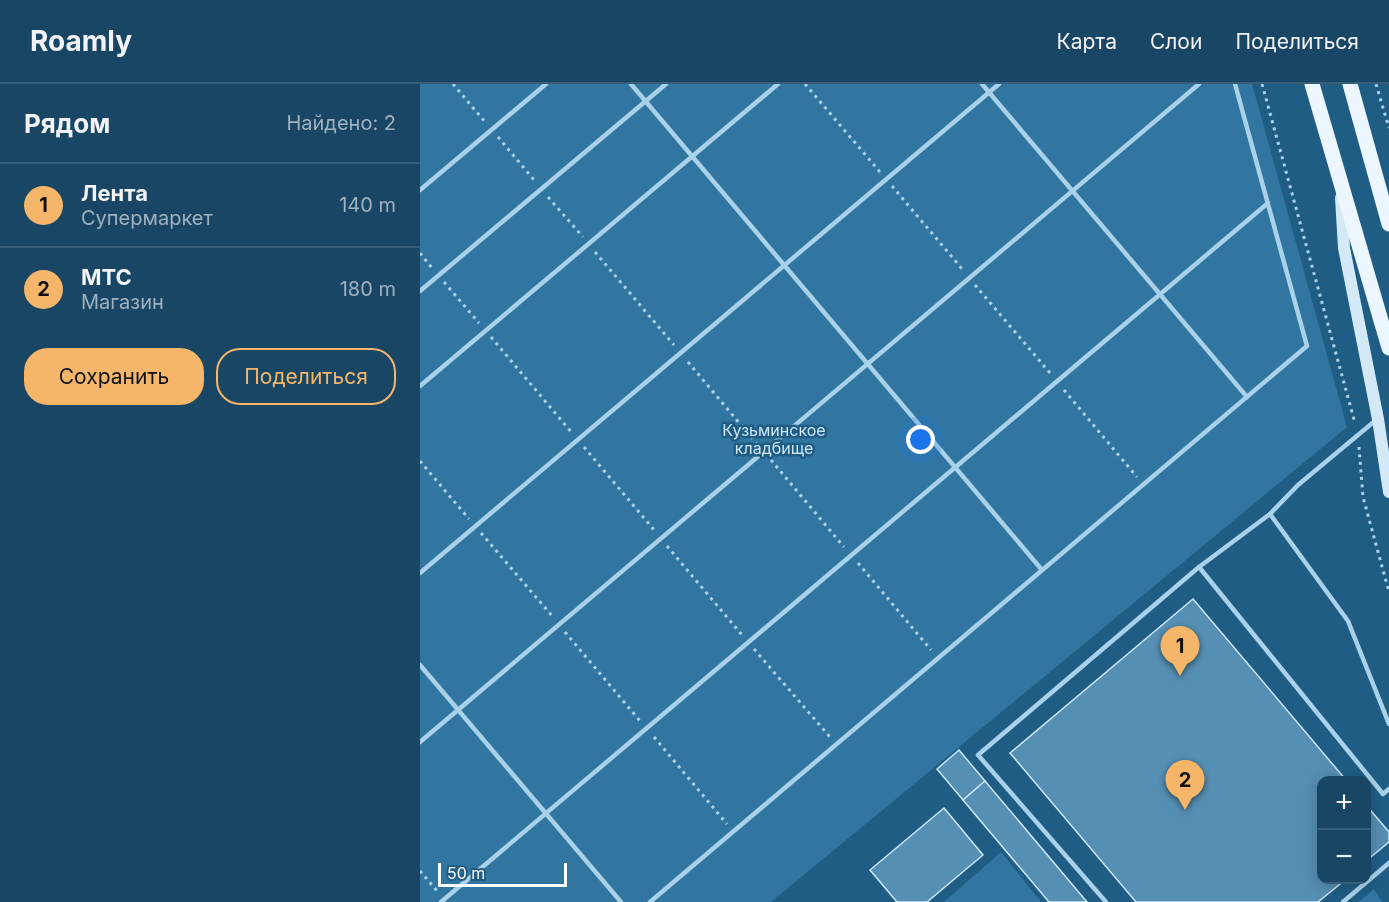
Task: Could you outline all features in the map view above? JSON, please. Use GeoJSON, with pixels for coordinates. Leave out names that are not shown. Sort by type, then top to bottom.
{"type":"FeatureCollection","features":[{"type":"Feature","properties":{"kind":"main road"},"geometry":{"type":"LineString","coordinates":[[1312,84],[1340,173],[1389,348]]}},
{"type":"Feature","properties":{"kind":"main road"},"geometry":{"type":"LineString","coordinates":[[1350,84],[1389,224]]}},
{"type":"Feature","properties":{"kind":"main road"},"geometry":{"type":"LineString","coordinates":[[1340,173],[1344,248],[1378,419],[1389,492]]}},
{"type":"Feature","properties":{"kind":"lane"},"geometry":{"type":"LineString","coordinates":[[420,190],[546,84]]}},
{"type":"Feature","properties":{"kind":"lane"},"geometry":{"type":"LineString","coordinates":[[631,84],[1042,570]]}},
{"type":"Feature","properties":{"kind":"lane"},"geometry":{"type":"LineString","coordinates":[[420,291],[666,84]]}},
{"type":"Feature","properties":{"kind":"lane"},"geometry":{"type":"LineString","coordinates":[[420,386],[778,84]]}},
{"type":"Feature","properties":{"kind":"lane"},"geometry":{"type":"LineString","coordinates":[[982,84],[1247,397]]}},
{"type":"Feature","properties":{"kind":"lane"},"geometry":{"type":"LineString","coordinates":[[420,573],[999,84]]}},
{"type":"Feature","properties":{"kind":"lane"},"geometry":{"type":"LineString","coordinates":[[420,742],[1199,84]]}},
{"type":"Feature","properties":{"kind":"lane"},"geometry":{"type":"LineString","coordinates":[[650,902],[1307,346],[1235,84]]}},
{"type":"Feature","properties":{"kind":"lane"},"geometry":{"type":"LineString","coordinates":[[443,901],[1268,203]]}},
{"type":"Feature","properties":{"kind":"lane"},"geometry":{"type":"LineString","coordinates":[[1106,902],[978,755],[1199,567],[1270,514],[1298,485],[1358,432],[1378,419]]}},
{"type":"Feature","properties":{"kind":"lane"},"geometry":{"type":"LineString","coordinates":[[1270,514],[1348,621],[1389,724]]}},
{"type":"Feature","properties":{"kind":"lane"},"geometry":{"type":"LineString","coordinates":[[1199,567],[1383,794],[1389,789]]}},
{"type":"Feature","properties":{"kind":"lane"},"geometry":{"type":"LineString","coordinates":[[420,664],[621,902]]}},
{"type":"Feature","properties":{"kind":"lane"},"geometry":{"type":"LineString","coordinates":[[1343,902],[1389,863]]}},
{"type":"Feature","properties":{"kind":"path"},"geometry":{"type":"LineString","coordinates":[[453,84],[938,658]]}},
{"type":"Feature","properties":{"kind":"path"},"geometry":{"type":"LineString","coordinates":[[1263,84],[1358,432],[1363,498],[1389,592]]}},
{"type":"Feature","properties":{"kind":"path"},"geometry":{"type":"LineString","coordinates":[[1376,84],[1389,128]]}},
{"type":"Feature","properties":{"kind":"path"},"geometry":{"type":"LineString","coordinates":[[420,253],[836,744]]}},
{"type":"Feature","properties":{"kind":"path"},"geometry":{"type":"LineString","coordinates":[[420,461],[733,831]]}},
{"type":"Feature","properties":{"kind":"path"},"geometry":{"type":"LineString","coordinates":[[420,871],[443,901]]}},
{"type":"Feature","properties":{"kind":"green space","name":"Кузьминское кладбище"},"geometry":{"type":"Polygon","coordinates":[[[420,84],[1252,84],[1347,427],[771,902],[420,902],[420,84]]]}},
{"type":"Feature","properties":{"kind":"green space"},"geometry":{"type":"Polygon","coordinates":[[[1001,852],[1041,902],[944,902],[1001,852]]]}},
{"type":"Feature","properties":{"kind":"green space"},"geometry":{"type":"Polygon","coordinates":[[[1374,889],[1382,902],[1359,902],[1374,889]]]}},
{"type":"Feature","properties":{"kind":"building"},"geometry":{"type":"Polygon","coordinates":[[[1193,599],[1343,776],[1317,776],[1317,884],[1340,884],[1318,902],[1136,902],[1010,753],[1193,599]]]}},
{"type":"Feature","properties":{"kind":"building"},"geometry":{"type":"Polygon","coordinates":[[[959,750],[985,781],[963,800],[937,769],[959,750]]]}},
{"type":"Feature","properties":{"kind":"building"},"geometry":{"type":"Polygon","coordinates":[[[985,781],[1087,902],[1049,902],[963,800],[985,781]]]}},
{"type":"Feature","properties":{"kind":"building"},"geometry":{"type":"Polygon","coordinates":[[[944,808],[983,855],[927,902],[897,902],[870,870],[944,808]]]}},
{"type":"Feature","properties":{"kind":"building"},"geometry":{"type":"Polygon","coordinates":[[[1371,811],[1389,832],[1389,842],[1371,857],[1371,811]]]}},
{"type":"Feature","properties":{"kind":"place","name":"Лента"},"geometry":{"type":"Point","coordinates":[1180,676]}},
{"type":"Feature","properties":{"kind":"place","name":"МТС"},"geometry":{"type":"Point","coordinates":[1185,810]}}]}
